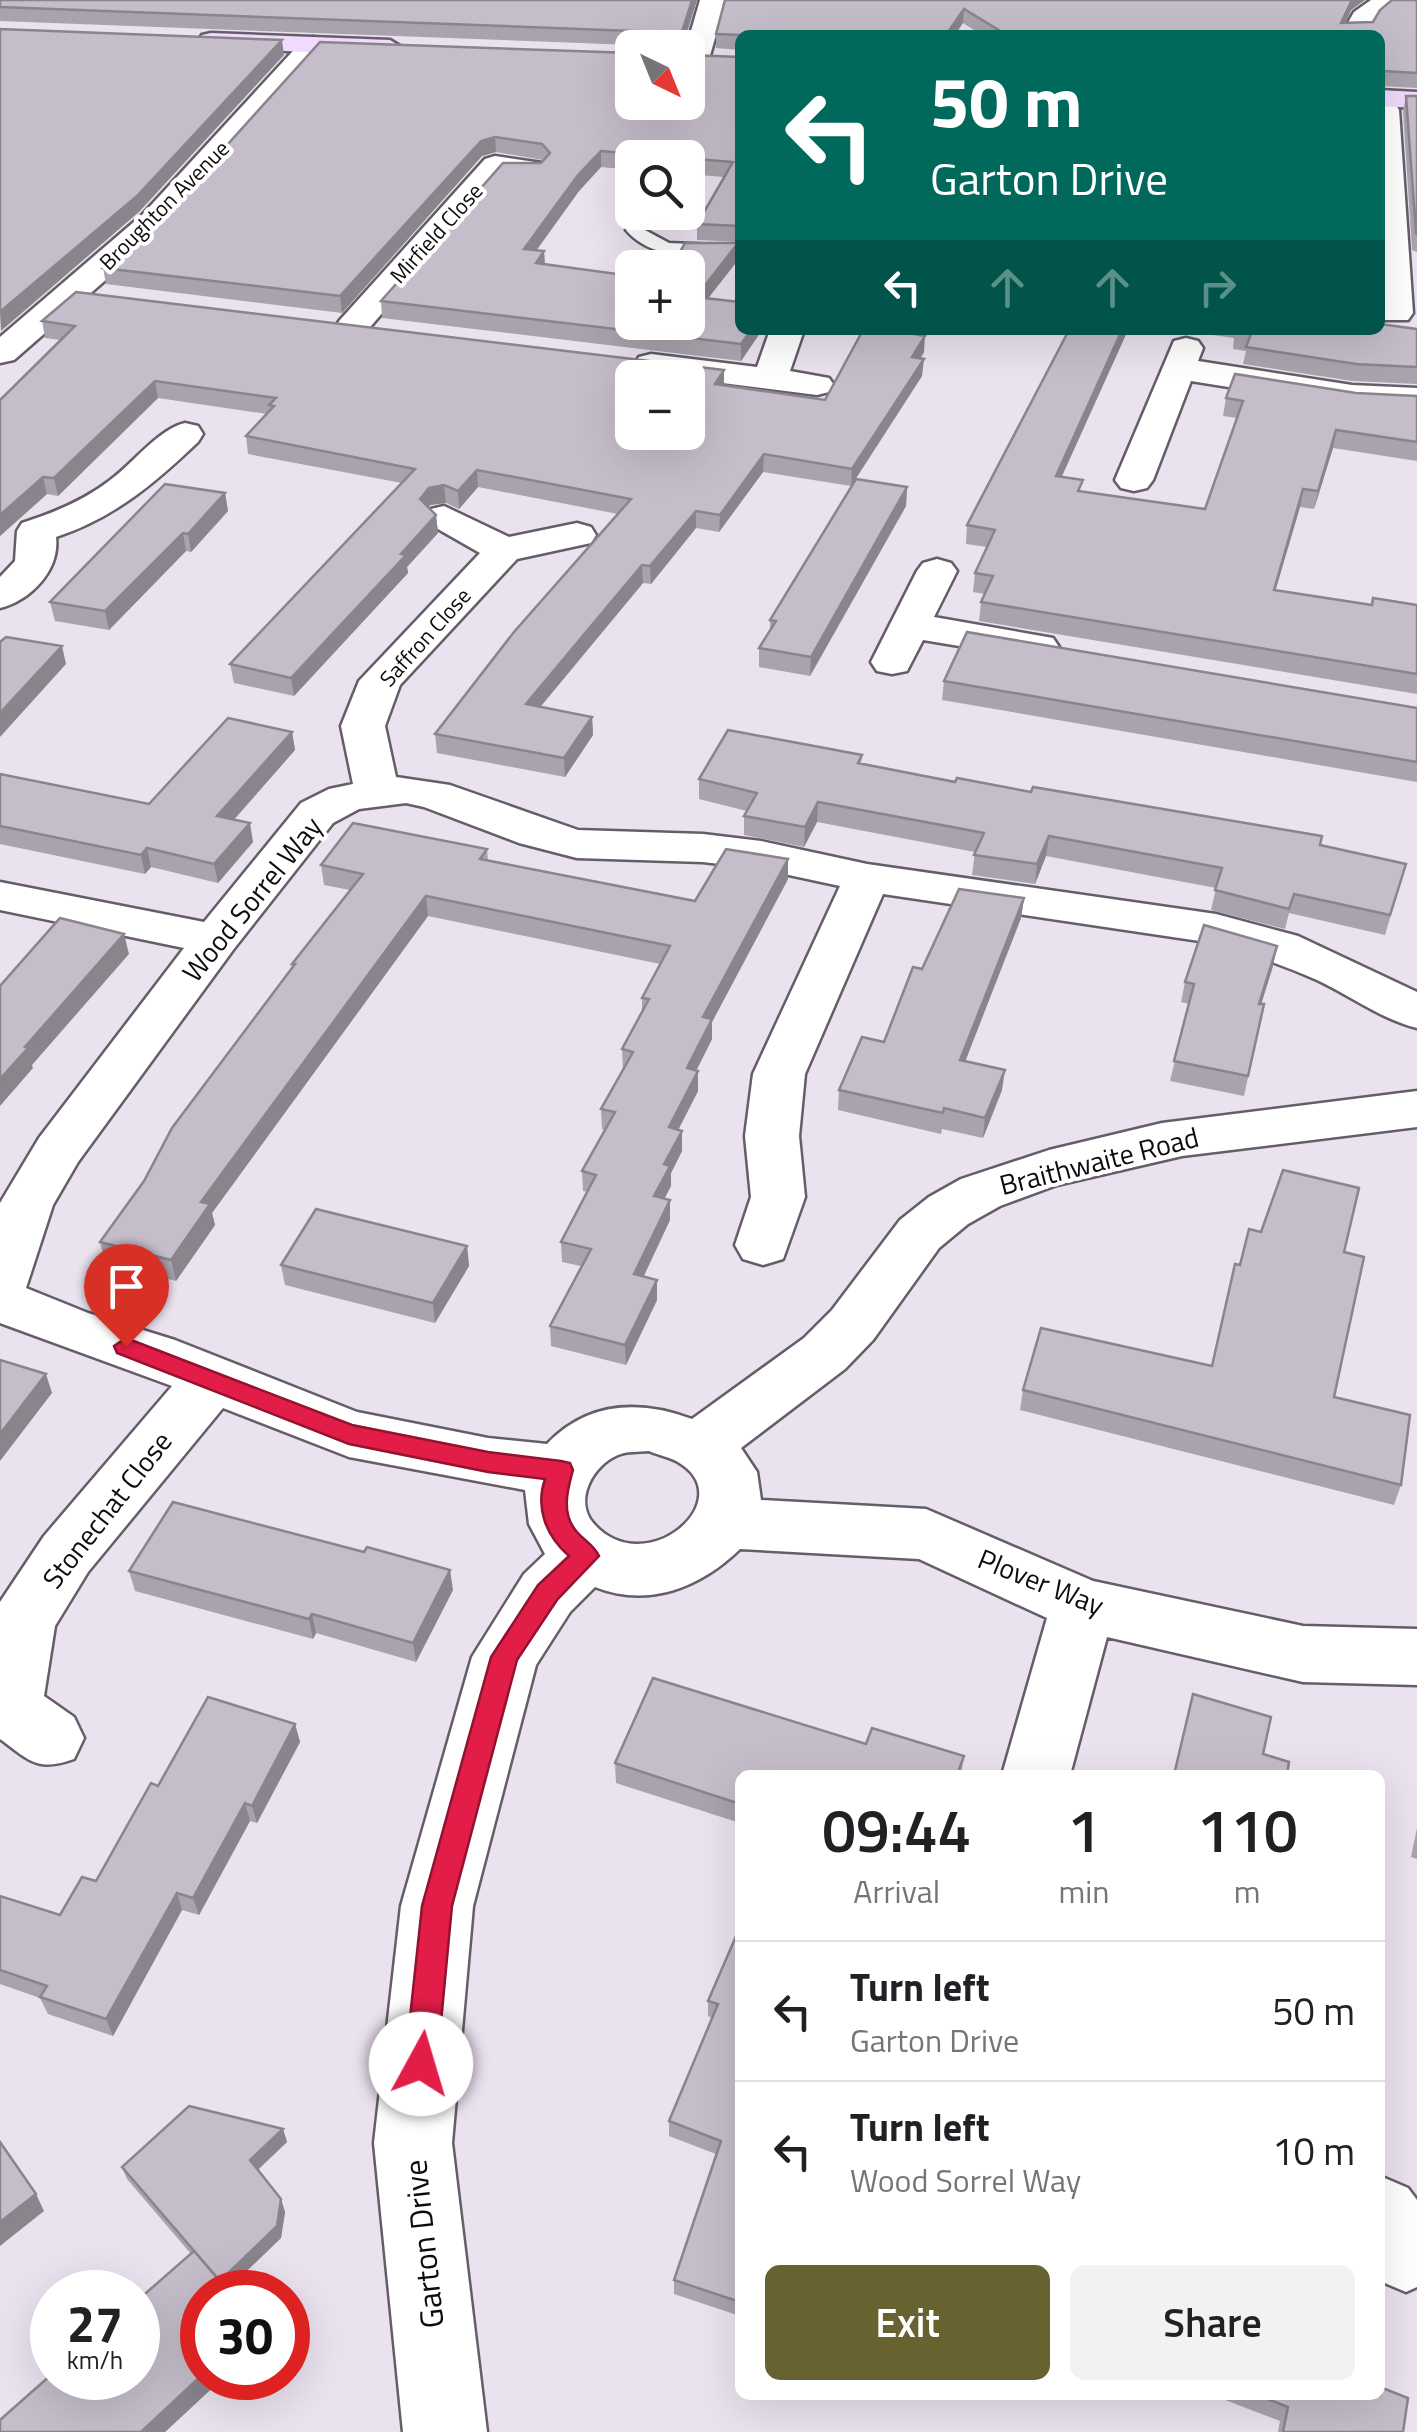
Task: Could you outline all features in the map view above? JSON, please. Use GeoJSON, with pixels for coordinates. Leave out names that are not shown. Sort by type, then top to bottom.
{"type":"FeatureCollection","features":[{"type":"Feature","properties":{"kind":"main road"},"geometry":{"type":"LineString","coordinates":[[176,40],[413,48]]}},
{"type":"Feature","properties":{"kind":"main road"},"geometry":{"type":"LineString","coordinates":[[705,59],[725,60]]}},
{"type":"Feature","properties":{"kind":"main road"},"geometry":{"type":"LineString","coordinates":[[1385,99],[1417,100]]}},
{"type":"Feature","properties":{"kind":"street"},"geometry":{"type":"LineString","coordinates":[[703,30],[714,0]]}},
{"type":"Feature","properties":{"kind":"street"},"geometry":{"type":"LineString","coordinates":[[1357,30],[1363,18],[1388,0]]}},
{"type":"Feature","properties":{"kind":"street","name":"Broughton Avenue"},"geometry":{"type":"LineString","coordinates":[[2,354],[153,222],[313,44]]}},
{"type":"Feature","properties":{"kind":"street"},"geometry":{"type":"LineString","coordinates":[[1385,110],[1397,222],[1396,313]]}},
{"type":"Feature","properties":{"kind":"street","name":"Mirfield Close"},"geometry":{"type":"LineString","coordinates":[[352,327],[495,165],[532,169]]}},
{"type":"Feature","properties":{"kind":"street"},"geometry":{"type":"LineString","coordinates":[[73,294],[110,298]]}},
{"type":"Feature","properties":{"kind":"street"},"geometry":{"type":"LineString","coordinates":[[314,323],[389,332]]}},
{"type":"Feature","properties":{"kind":"street"},"geometry":{"type":"LineString","coordinates":[[770,378],[786,335]]}},
{"type":"Feature","properties":{"kind":"street"},"geometry":{"type":"LineString","coordinates":[[1134,480],[1182,358],[1352,396],[1417,399]]}},
{"type":"Feature","properties":{"kind":"street"},"geometry":{"type":"LineString","coordinates":[[614,359],[817,385]]}},
{"type":"Feature","properties":{"kind":"street"},"geometry":{"type":"LineString","coordinates":[[0,515],[36,531],[75,520],[120,495],[186,434]]}},
{"type":"Feature","properties":{"kind":"street"},"geometry":{"type":"LineString","coordinates":[[444,517],[504,550],[577,535]]}},
{"type":"Feature","properties":{"kind":"street"},"geometry":{"type":"LineString","coordinates":[[0,596],[20,582],[35,563],[40,546],[36,531]]}},
{"type":"Feature","properties":{"kind":"street","name":"Saffron Close"},"geometry":{"type":"LineString","coordinates":[[377,792],[363,726],[380,681],[504,550]]}},
{"type":"Feature","properties":{"kind":"street"},"geometry":{"type":"LineString","coordinates":[[892,662],[938,572]]}},
{"type":"Feature","properties":{"kind":"street"},"geometry":{"type":"LineString","coordinates":[[912,626],[1068,652]]}},
{"type":"Feature","properties":{"kind":"street","name":"Wood Sorrel Way"},"geometry":{"type":"LineString","coordinates":[[0,1284],[26,1206],[58,1151],[216,939],[317,813],[345,799],[377,792],[406,790],[434,794],[535,833],[577,844],[704,848],[761,855],[867,878],[1216,929],[1318,962],[1417,1012]]}},
{"type":"Feature","properties":{"kind":"street"},"geometry":{"type":"LineString","coordinates":[[764,1246],[778,1197],[772,1136],[778,1074],[867,878]]}},
{"type":"Feature","properties":{"kind":"street"},"geometry":{"type":"LineString","coordinates":[[0,896],[216,939]]}},
{"type":"Feature","properties":{"kind":"street","name":"Braithwaite Road"},"geometry":{"type":"LineString","coordinates":[[701,1444],[799,1375],[841,1338],[893,1263],[934,1221],[978,1193],[1037,1172],[1140,1145],[1223,1131],[1417,1109]]}},
{"type":"Feature","properties":{"kind":"street"},"geometry":{"type":"LineString","coordinates":[[0,1300],[349,1434],[488,1462],[561,1470]]}},
{"type":"Feature","properties":{"kind":"street","name":"Stonechat Close"},"geometry":{"type":"LineString","coordinates":[[20,1720],[24,1620],[66,1554],[212,1380]]}},
{"type":"Feature","properties":{"kind":"street"},"geometry":{"type":"LineString","coordinates":[[651,1428],[677,1433],[701,1444],[718,1460],[728,1480],[732,1502],[725,1523],[712,1542],[666,1567],[638,1570],[610,1566],[586,1556],[566,1538],[555,1516],[553,1493],[561,1470],[587,1444],[624,1430],[651,1428]]}},
{"type":"Feature","properties":{"kind":"street","name":"Plover Way"},"geometry":{"type":"LineString","coordinates":[[725,1523],[926,1534],[1083,1605],[1303,1654],[1417,1658]]}},
{"type":"Feature","properties":{"kind":"street","name":"Garton Drive"},"geometry":{"type":"LineString","coordinates":[[445,2432],[413,2143],[437,1906],[504,1657],[547,1592],[586,1556]]}},
{"type":"Feature","properties":{"kind":"street"},"geometry":{"type":"LineString","coordinates":[[1037,1770],[1083,1605]]}},
{"type":"Feature","properties":{"kind":"lane"},"geometry":{"type":"LineString","coordinates":[[634,230],[646,240],[735,251]]}},
{"type":"Feature","properties":{"kind":"building"},"geometry":{"type":"Polygon","coordinates":[[[0,0],[692,0],[683,30],[0,7],[0,0]]]}},
{"type":"Feature","properties":{"kind":"building"},"geometry":{"type":"Polygon","coordinates":[[[725,0],[1352,0],[1341,23],[1373,22],[1392,0],[1417,0],[1417,73],[1385,71],[1385,30],[999,30],[964,9],[949,30],[735,30],[735,35],[716,34],[725,0]]]}},
{"type":"Feature","properties":{"kind":"building"},"geometry":{"type":"Polygon","coordinates":[[[0,29],[282,40],[137,196],[0,312],[0,29]]]}},
{"type":"Feature","properties":{"kind":"building"},"geometry":{"type":"Polygon","coordinates":[[[320,42],[615,52],[615,120],[705,120],[705,56],[735,57],[735,226],[705,224],[705,210],[733,162],[705,160],[705,140],[615,140],[615,152],[601,151],[578,175],[524,249],[544,251],[536,263],[615,274],[615,329],[381,301],[503,163],[541,163],[550,153],[542,144],[495,137],[481,141],[340,296],[103,268],[164,215],[320,42]]]}},
{"type":"Feature","properties":{"kind":"building"},"geometry":{"type":"Polygon","coordinates":[[[1406,96],[1417,96],[1417,234],[1416,233],[1406,96]]]}},
{"type":"Feature","properties":{"kind":"building"},"geometry":{"type":"Polygon","coordinates":[[[685,243],[735,243],[705,285],[705,250],[681,250],[685,243]]]}},
{"type":"Feature","properties":{"kind":"building"},"geometry":{"type":"Polygon","coordinates":[[[76,292],[641,360],[615,360],[615,450],[705,450],[705,368],[724,370],[715,384],[825,400],[860,335],[925,336],[912,357],[924,359],[852,469],[764,454],[720,515],[696,511],[650,566],[642,565],[526,704],[592,717],[564,758],[435,734],[514,632],[631,499],[477,470],[458,491],[444,485],[429,488],[420,499],[436,515],[401,554],[406,555],[291,678],[230,664],[415,469],[246,436],[274,406],[269,405],[276,398],[155,381],[54,478],[43,477],[0,515],[0,400],[75,326],[42,321],[76,292]]]}},
{"type":"Feature","properties":{"kind":"building"},"geometry":{"type":"Polygon","coordinates":[[[705,298],[735,301],[735,335],[747,335],[741,344],[705,340],[705,298]]]}},
{"type":"Feature","properties":{"kind":"building"},"geometry":{"type":"Polygon","coordinates":[[[1385,325],[1417,329],[1417,367],[1356,364],[1246,347],[1251,335],[1385,335],[1385,325]]]}},
{"type":"Feature","properties":{"kind":"building"},"geometry":{"type":"Polygon","coordinates":[[[1066,335],[1120,335],[1056,476],[1083,480],[1078,491],[1205,509],[1243,401],[1226,398],[1235,374],[1356,393],[1417,396],[1417,442],[1336,430],[1318,491],[1303,489],[1274,590],[1372,605],[1373,598],[1417,605],[1417,674],[981,602],[993,576],[975,573],[995,530],[967,525],[1066,335]]]}},
{"type":"Feature","properties":{"kind":"building"},"geometry":{"type":"Polygon","coordinates":[[[856,479],[907,487],[811,657],[759,648],[776,621],[770,620],[856,479]]]}},
{"type":"Feature","properties":{"kind":"building"},"geometry":{"type":"Polygon","coordinates":[[[165,484],[225,493],[188,534],[183,533],[105,611],[50,602],[165,484]]]}},
{"type":"Feature","properties":{"kind":"building"},"geometry":{"type":"Polygon","coordinates":[[[967,632],[1417,708],[1417,762],[944,681],[967,632]]]}},
{"type":"Feature","properties":{"kind":"building"},"geometry":{"type":"Polygon","coordinates":[[[6,637],[62,646],[0,713],[0,642],[6,637]]]}},
{"type":"Feature","properties":{"kind":"building"},"geometry":{"type":"Polygon","coordinates":[[[228,718],[292,732],[217,816],[250,823],[214,864],[147,848],[141,855],[0,826],[0,774],[149,804],[228,718]]]}},
{"type":"Feature","properties":{"kind":"building"},"geometry":{"type":"Polygon","coordinates":[[[728,730],[862,755],[858,763],[955,782],[957,778],[1031,792],[1033,787],[1322,836],[1320,845],[1406,864],[1390,915],[1294,894],[1289,909],[1215,890],[1222,868],[1049,836],[1037,864],[974,855],[984,833],[818,802],[805,827],[744,816],[757,793],[699,779],[728,730]]]}},
{"type":"Feature","properties":{"kind":"building"},"geometry":{"type":"Polygon","coordinates":[[[353,823],[487,849],[480,859],[695,901],[726,849],[788,859],[703,1017],[712,1019],[687,1068],[698,1071],[669,1127],[682,1131],[664,1164],[670,1166],[654,1196],[670,1200],[634,1274],[657,1280],[625,1345],[550,1326],[591,1249],[561,1242],[596,1175],[582,1171],[615,1112],[601,1109],[633,1052],[622,1049],[649,999],[642,998],[670,946],[426,896],[201,1202],[210,1204],[171,1260],[100,1242],[144,1181],[172,1128],[363,874],[321,865],[353,823]]]}},
{"type":"Feature","properties":{"kind":"building"},"geometry":{"type":"Polygon","coordinates":[[[959,889],[1024,898],[960,1060],[1005,1070],[985,1118],[944,1108],[943,1113],[839,1090],[862,1037],[884,1042],[913,967],[922,969],[959,889]]]}},
{"type":"Feature","properties":{"kind":"building"},"geometry":{"type":"Polygon","coordinates":[[[60,918],[124,934],[0,1079],[0,986],[60,918]]]}},
{"type":"Feature","properties":{"kind":"building"},"geometry":{"type":"Polygon","coordinates":[[[1204,925],[1277,946],[1259,1004],[1264,1004],[1248,1076],[1174,1061],[1194,984],[1185,982],[1204,925]]]}},
{"type":"Feature","properties":{"kind":"building"},"geometry":{"type":"Polygon","coordinates":[[[1283,1170],[1359,1188],[1344,1252],[1364,1257],[1334,1397],[1410,1415],[1401,1485],[1023,1390],[1041,1328],[1212,1366],[1235,1264],[1240,1265],[1249,1229],[1261,1232],[1283,1170]]]}},
{"type":"Feature","properties":{"kind":"building"},"geometry":{"type":"Polygon","coordinates":[[[316,1209],[467,1246],[433,1303],[281,1265],[316,1209]]]}},
{"type":"Feature","properties":{"kind":"building"},"geometry":{"type":"Polygon","coordinates":[[[0,1360],[46,1374],[0,1434],[0,1360]]]}},
{"type":"Feature","properties":{"kind":"building"},"geometry":{"type":"Polygon","coordinates":[[[173,1502],[364,1552],[367,1547],[450,1570],[413,1643],[312,1614],[309,1619],[129,1571],[173,1502]]]}},
{"type":"Feature","properties":{"kind":"building"},"geometry":{"type":"Polygon","coordinates":[[[653,1678],[866,1744],[872,1728],[964,1756],[959,1770],[735,1770],[735,1802],[615,1763],[653,1678]]]}},
{"type":"Feature","properties":{"kind":"building"},"geometry":{"type":"Polygon","coordinates":[[[1193,1694],[1271,1717],[1263,1754],[1289,1762],[1288,1770],[1175,1770],[1193,1694]]]}},
{"type":"Feature","properties":{"kind":"building"},"geometry":{"type":"Polygon","coordinates":[[[208,1697],[295,1724],[252,1806],[245,1803],[193,1898],[177,1893],[106,2019],[40,1997],[47,1986],[0,1970],[0,1896],[60,1915],[82,1877],[96,1881],[151,1783],[158,1786],[208,1697]]]}},
{"type":"Feature","properties":{"kind":"building"},"geometry":{"type":"Polygon","coordinates":[[[735,1939],[735,2300],[674,2280],[721,2141],[669,2121],[718,2004],[708,2001],[735,1939]]]}},
{"type":"Feature","properties":{"kind":"building"},"geometry":{"type":"Polygon","coordinates":[[[189,2106],[283,2129],[250,2160],[281,2199],[277,2226],[231,2270],[211,2270],[122,2167],[189,2106]]]}},
{"type":"Feature","properties":{"kind":"building"},"geometry":{"type":"Polygon","coordinates":[[[0,2142],[36,2194],[0,2222],[0,2142]]]}},
{"type":"Feature","properties":{"kind":"building"},"geometry":{"type":"Polygon","coordinates":[[[194,2251],[210,2270],[180,2270],[180,2396],[141,2432],[0,2432],[0,2420],[30,2393],[30,2400],[160,2400],[160,2281],[194,2251]]]}},
{"type":"Feature","properties":{"kind":"building"},"geometry":{"type":"Polygon","coordinates":[[[1385,2389],[1408,2398],[1403,2432],[1283,2432],[1288,2407],[1270,2400],[1385,2400],[1385,2389]]]}},
{"type":"Feature","properties":{"kind":"route"},"geometry":{"type":"LineString","coordinates":[[126,1346],[349,1434],[488,1462],[561,1470],[553,1493],[555,1516],[566,1538],[586,1556],[547,1592],[504,1657],[437,1906],[421,2064]]}}]}
